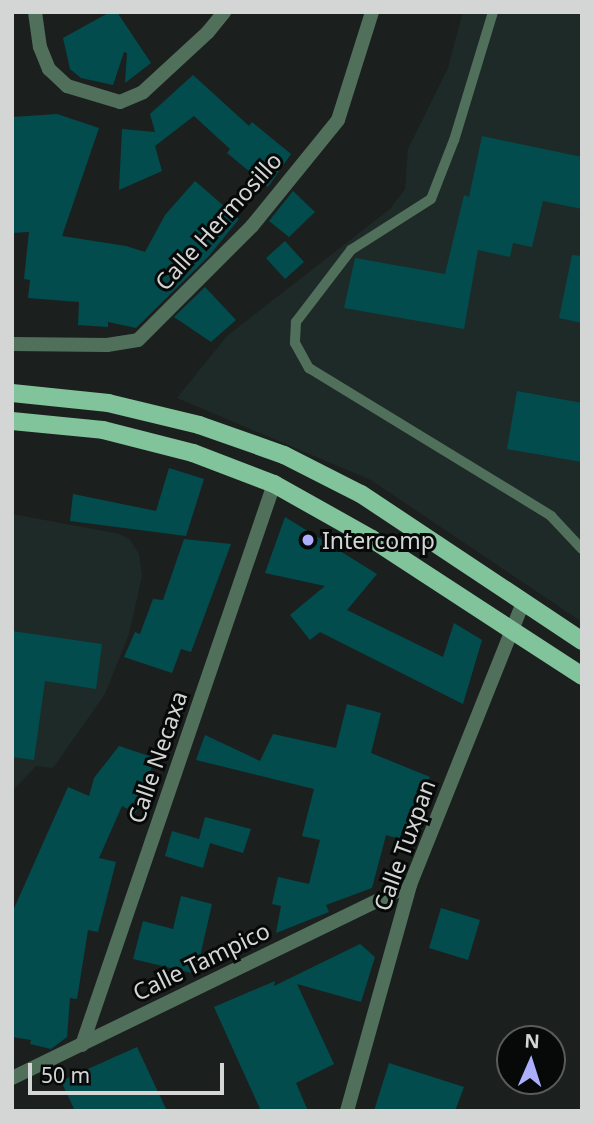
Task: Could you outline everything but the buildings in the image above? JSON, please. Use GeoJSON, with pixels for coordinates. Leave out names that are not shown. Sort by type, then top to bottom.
{"type":"FeatureCollection","features":[{"type":"Feature","properties":{"kind":"main road"},"geometry":{"type":"LineString","coordinates":[[12,393],[108,403],[199,425],[284,455],[362,494],[582,641]]}},
{"type":"Feature","properties":{"kind":"main road"},"geometry":{"type":"LineString","coordinates":[[12,421],[103,430],[193,453],[274,484],[372,539],[582,676]]}},
{"type":"Feature","properties":{"kind":"street"},"geometry":{"type":"LineString","coordinates":[[35,12],[40,47],[49,69],[67,86],[120,102],[143,92],[208,32],[224,12]]}},
{"type":"Feature","properties":{"kind":"street","name":"Calle Hermosillo"},"geometry":{"type":"LineString","coordinates":[[12,344],[107,345],[138,340],[252,226],[338,120],[372,12]]}},
{"type":"Feature","properties":{"kind":"street","name":"Calle Necaxa"},"geometry":{"type":"LineString","coordinates":[[82,1045],[274,484]]}},
{"type":"Feature","properties":{"kind":"street","name":"Calle Tuxpan"},"geometry":{"type":"LineString","coordinates":[[347,1111],[410,885],[523,602]]}},
{"type":"Feature","properties":{"kind":"street","name":"Calle Tampico"},"geometry":{"type":"LineString","coordinates":[[12,1079],[410,885]]}},
{"type":"Feature","properties":{"kind":"lane"},"geometry":{"type":"LineString","coordinates":[[493,12],[454,140],[431,199],[351,250],[296,322],[295,343],[309,368],[551,516],[582,549]]}},
{"type":"Feature","properties":{"kind":"shaded area"},"geometry":{"type":"Polygon","coordinates":[[[463,12],[582,12],[582,622],[371,480],[177,398],[227,336],[390,209],[405,189],[408,149],[448,68],[463,12]]]}},
{"type":"Feature","properties":{"kind":"shaded area"},"geometry":{"type":"Polygon","coordinates":[[[12,514],[120,534],[130,540],[139,554],[142,576],[129,634],[105,694],[53,768],[36,766],[12,791],[12,514]]]}},
{"type":"Feature","properties":{"kind":"place","name":"Intercomp"},"geometry":{"type":"Point","coordinates":[308,540]}}]}
